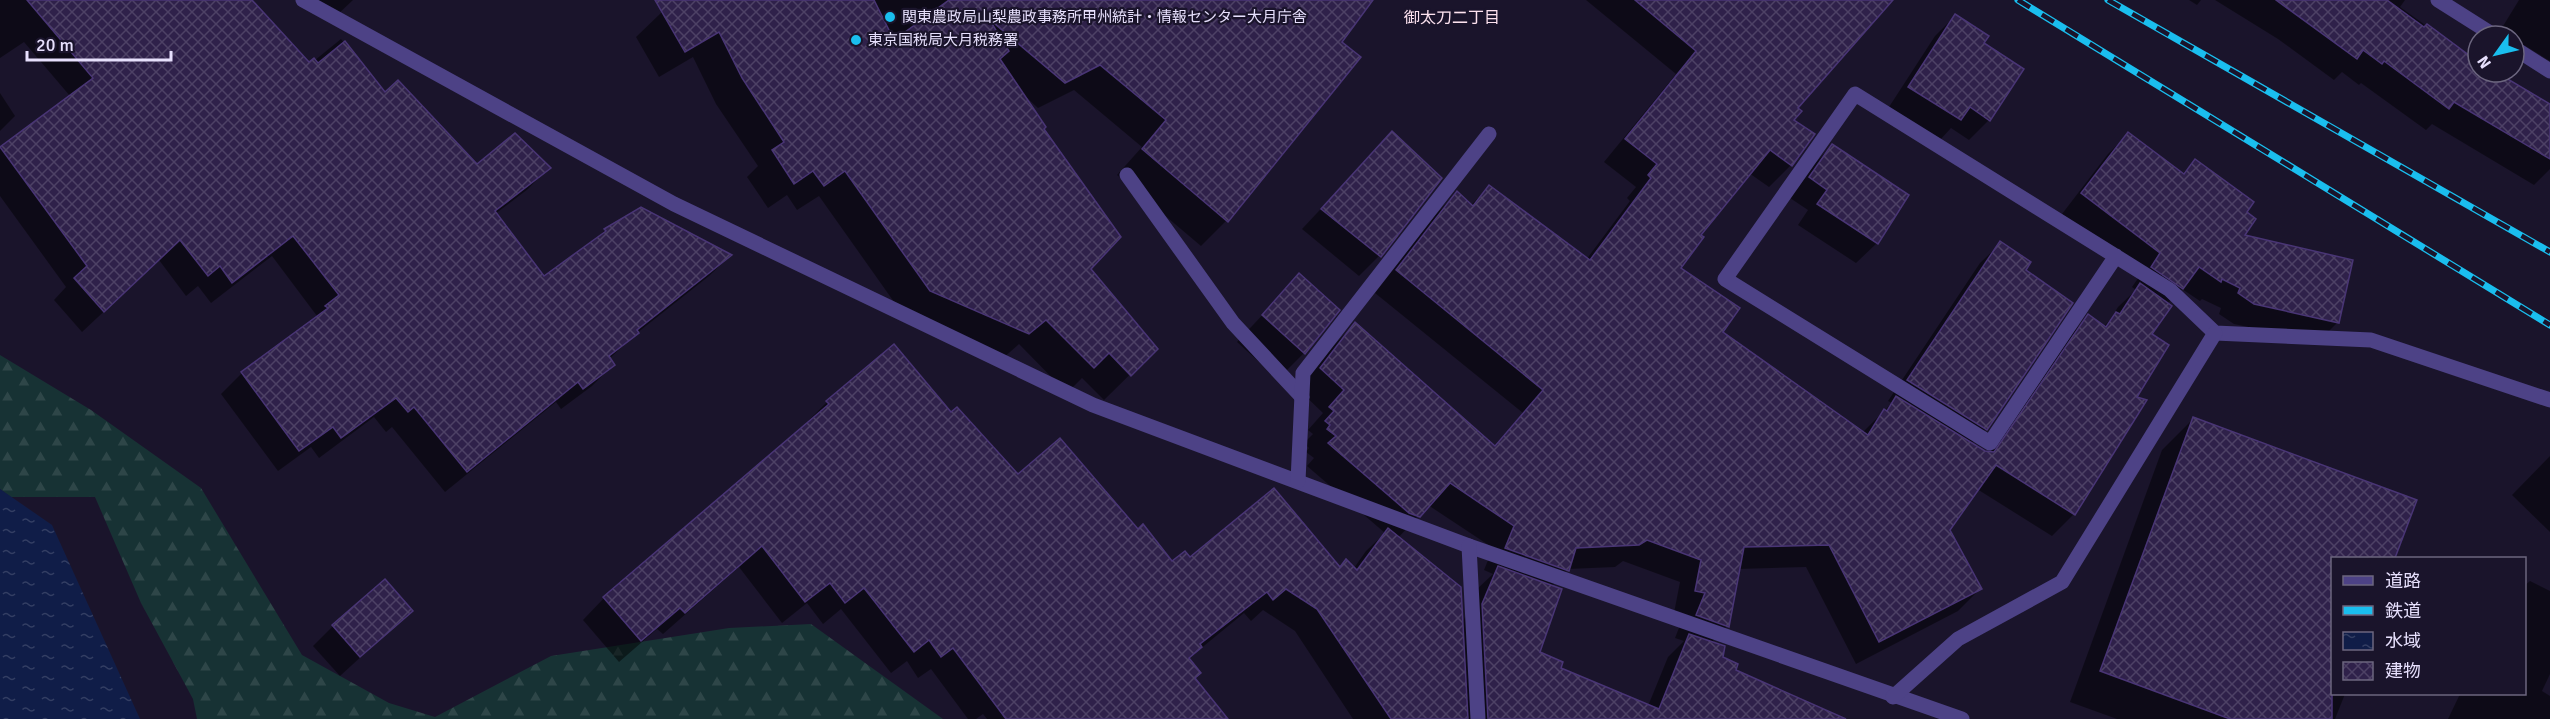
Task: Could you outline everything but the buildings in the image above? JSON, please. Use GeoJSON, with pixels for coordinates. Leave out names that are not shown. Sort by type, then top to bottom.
{"type":"FeatureCollection","features":[{"type":"Feature","properties":{"kind":"street"},"geometry":{"type":"LineString","coordinates":[[303,0],[674,204],[1093,405],[1469,546],[1962,719]]}},
{"type":"Feature","properties":{"kind":"street"},"geometry":{"type":"LineString","coordinates":[[2438,0],[2476,24]]}},
{"type":"Feature","properties":{"kind":"street"},"geometry":{"type":"LineString","coordinates":[[2526,56],[2550,71]]}},
{"type":"Feature","properties":{"kind":"street"},"geometry":{"type":"LineString","coordinates":[[2116,256],[1990,443],[1725,279],[1855,94],[2116,256],[2170,290],[2216,333],[2371,340],[2550,400]]}},
{"type":"Feature","properties":{"kind":"street"},"geometry":{"type":"LineString","coordinates":[[1298,481],[1303,373],[1489,134]]}},
{"type":"Feature","properties":{"kind":"street"},"geometry":{"type":"LineString","coordinates":[[1127,175],[1233,323],[1302,397]]}},
{"type":"Feature","properties":{"kind":"street"},"geometry":{"type":"LineString","coordinates":[[1893,696],[1958,639],[2062,582],[2216,333]]}},
{"type":"Feature","properties":{"kind":"street"},"geometry":{"type":"LineString","coordinates":[[1469,546],[1478,719]]}},
{"type":"Feature","properties":{"kind":"green space"},"geometry":{"type":"Polygon","coordinates":[[[0,355],[91,410],[201,488],[302,655],[389,703],[435,717],[551,656],[729,628],[811,624],[943,719],[197,719],[193,699],[141,603],[95,497],[11,497],[0,489],[0,355]]]}},
{"type":"Feature","properties":{"kind":"water"},"geometry":{"type":"Polygon","coordinates":[[[0,489],[52,525],[140,719],[0,719],[0,489]]]}},
{"type":"Feature","properties":{"kind":"railway"},"geometry":{"type":"LineString","coordinates":[[2018,0],[2550,325]]}},
{"type":"Feature","properties":{"kind":"railway"},"geometry":{"type":"LineString","coordinates":[[2108,0],[2550,252]]}},
{"type":"Feature","properties":{"kind":"place","name":"関東農政局山梨農政事務所甲州統計・情報センター大月庁舎"},"geometry":{"type":"Point","coordinates":[890,17]}},
{"type":"Feature","properties":{"kind":"place","name":"東京国税局大月税務署"},"geometry":{"type":"Point","coordinates":[856,40]}},
{"type":"Feature","properties":{"kind":"district","name":"御太刀二丁目"},"geometry":{"type":"Point","coordinates":[1452,18]}}]}
